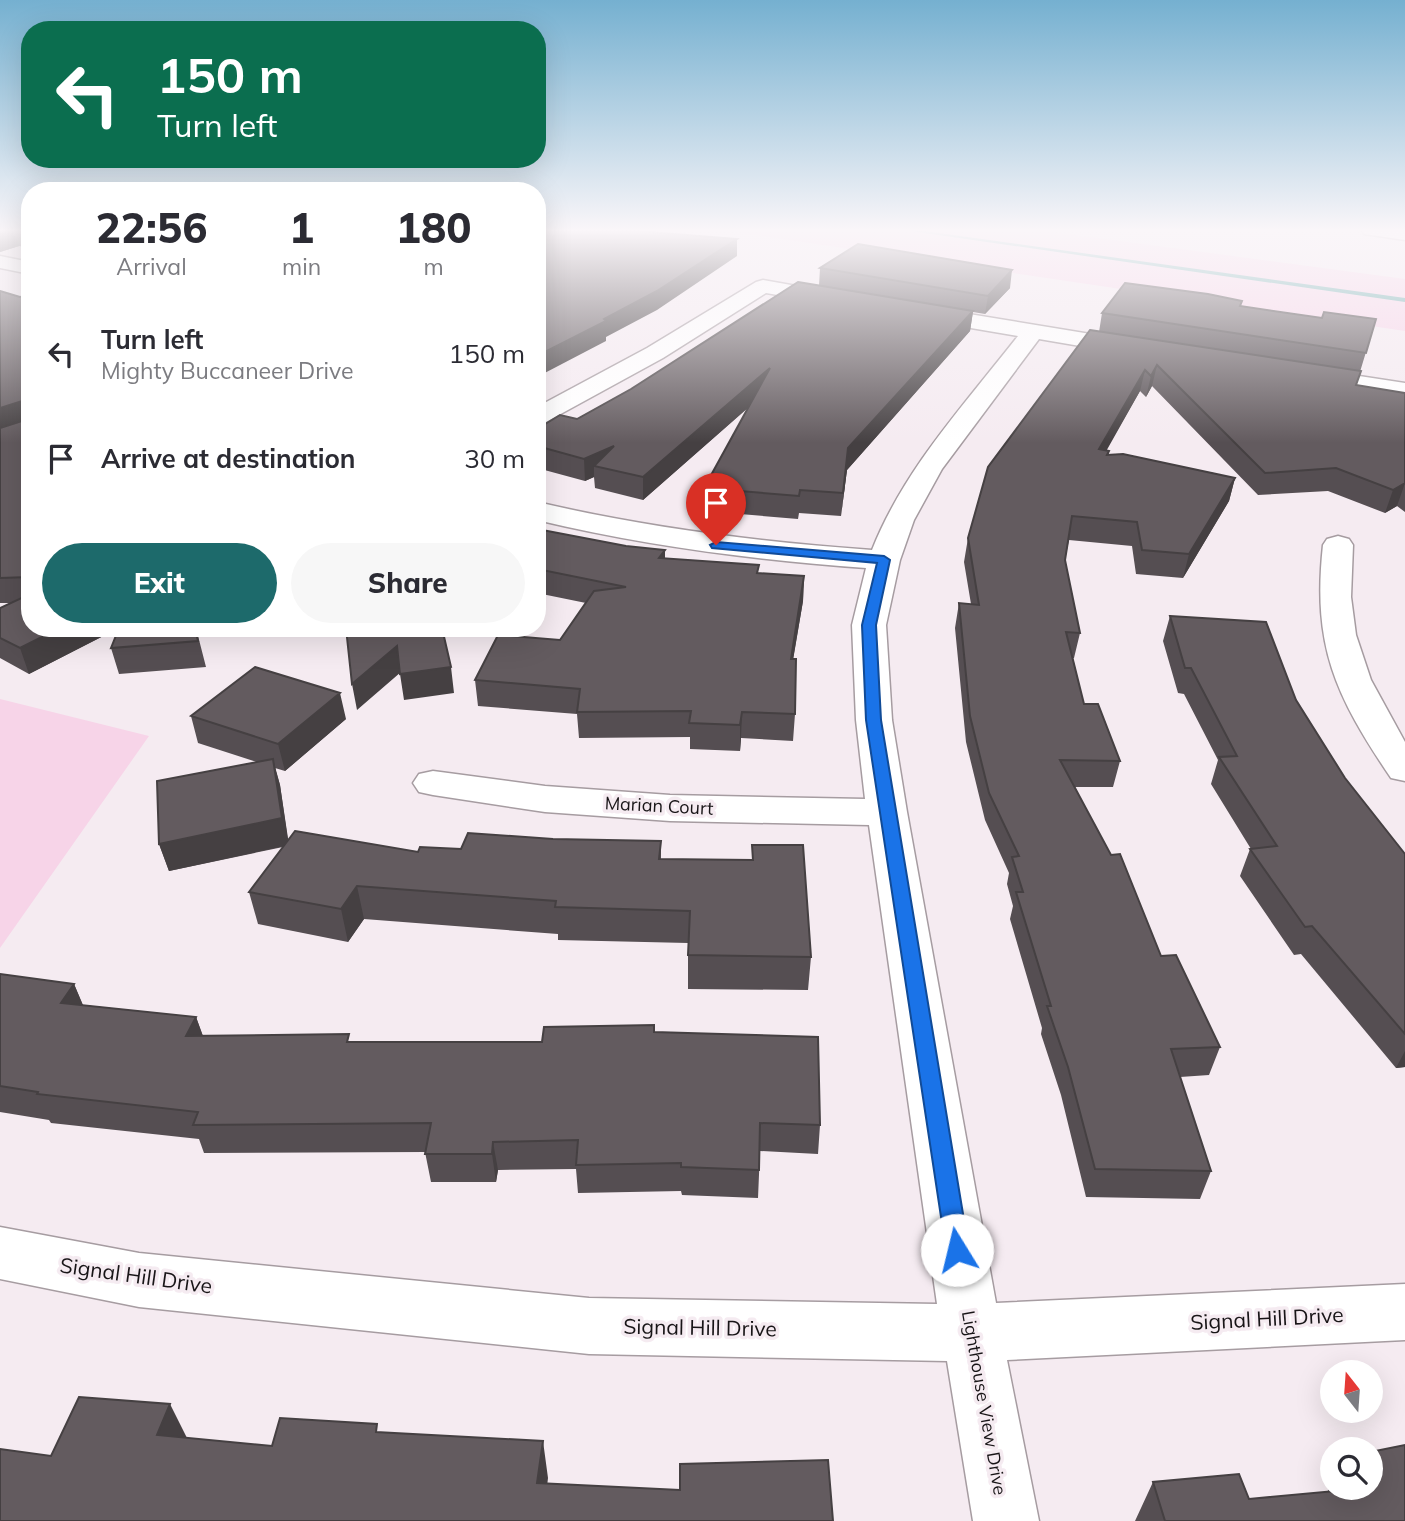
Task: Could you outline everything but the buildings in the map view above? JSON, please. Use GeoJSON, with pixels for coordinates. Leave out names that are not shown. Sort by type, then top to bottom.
{"type":"FeatureCollection","features":[{"type":"Feature","properties":{"kind":"street"},"geometry":{"type":"LineString","coordinates":[[546,412],[655,353],[739,301]]}},
{"type":"Feature","properties":{"kind":"street"},"geometry":{"type":"LineString","coordinates":[[851,301],[857,302]]}},
{"type":"Feature","properties":{"kind":"street"},"geometry":{"type":"LineString","coordinates":[[898,309],[1157,351]]}},
{"type":"Feature","properties":{"kind":"street","name":"Lighthouse View Drive"},"geometry":{"type":"LineString","coordinates":[[1006,1521],[971,1334],[887,812],[874,720],[869,625],[884,560],[899,520],[929,467],[1033,332]]}},
{"type":"Feature","properties":{"kind":"street"},"geometry":{"type":"LineString","coordinates":[[1281,371],[1405,390]]}},
{"type":"Feature","properties":{"kind":"street"},"geometry":{"type":"LineString","coordinates":[[546,513],[671,540],[762,551],[884,560]]}},
{"type":"Feature","properties":{"kind":"street"},"geometry":{"type":"LineString","coordinates":[[1338,545],[1334,590],[1342,648],[1367,707],[1405,769]]}},
{"type":"Feature","properties":{"kind":"street","name":"Marian Court"},"geometry":{"type":"LineString","coordinates":[[433,783],[545,799],[670,808],[887,812]]}},
{"type":"Feature","properties":{"kind":"street","name":"Signal Hill Drive"},"geometry":{"type":"LineString","coordinates":[[0,1253],[139,1280],[589,1326],[971,1334],[1405,1312]]}},
{"type":"Feature","properties":{"kind":"shaded area"},"geometry":{"type":"Polygon","coordinates":[[[1202,301],[1405,301],[1405,331],[1202,301]]]}},
{"type":"Feature","properties":{"kind":"shaded area"},"geometry":{"type":"Polygon","coordinates":[[[0,699],[149,736],[0,948],[0,699]]]}},
{"type":"Feature","properties":{"kind":"route"},"geometry":{"type":"LineString","coordinates":[[716,545],[884,560],[869,625],[874,720],[957,1250]]}}]}
